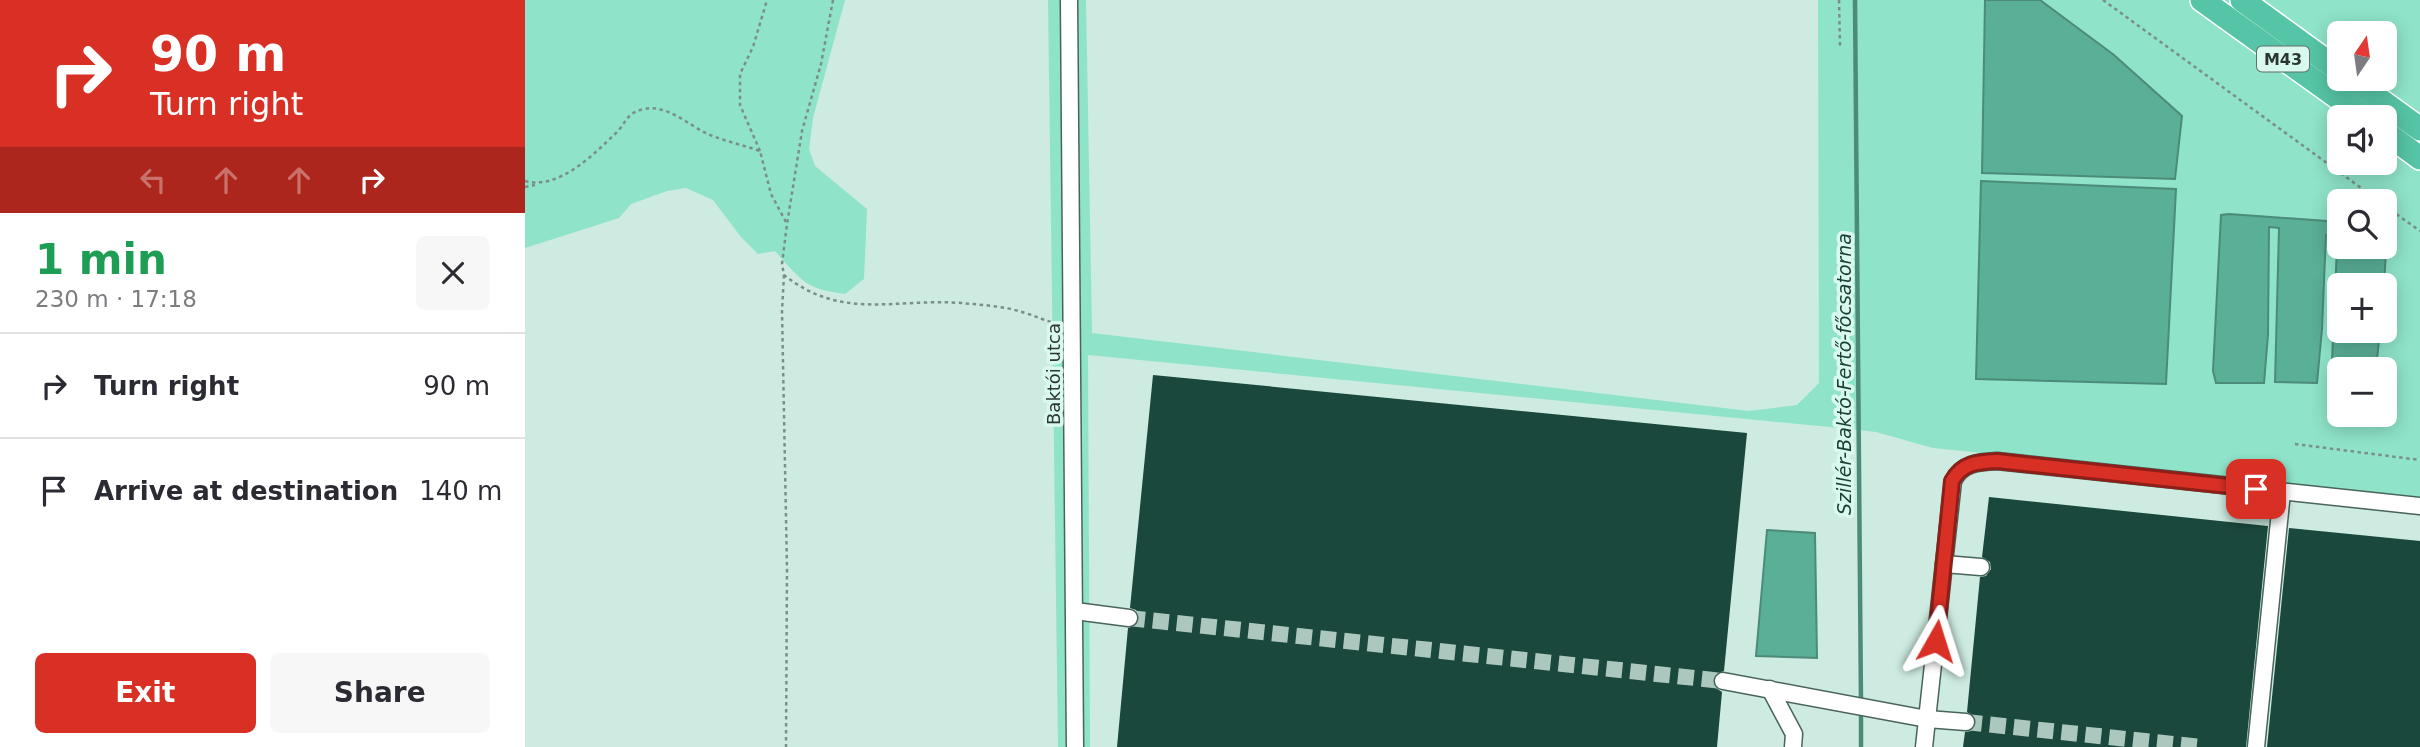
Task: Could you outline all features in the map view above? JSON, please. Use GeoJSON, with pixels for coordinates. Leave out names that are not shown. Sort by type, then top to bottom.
{"type":"FeatureCollection","features":[{"type":"Feature","properties":{"kind":"highway","name":"M43"},"geometry":{"type":"LineString","coordinates":[[2202,0],[2348,105]]}},
{"type":"Feature","properties":{"kind":"highway","name":"M43"},"geometry":{"type":"LineString","coordinates":[[2242,0],[2327,62]]}},
{"type":"Feature","properties":{"kind":"highway"},"geometry":{"type":"LineString","coordinates":[[2368,91],[2420,129]]}},
{"type":"Feature","properties":{"kind":"highway"},"geometry":{"type":"LineString","coordinates":[[2397,141],[2420,158]]}},
{"type":"Feature","properties":{"kind":"street","name":"Baktói utca"},"geometry":{"type":"LineString","coordinates":[[1069,0],[1075,747]]}},
{"type":"Feature","properties":{"kind":"street"},"geometry":{"type":"LineString","coordinates":[[1924,747],[1952,481],[1960,470],[1973,463],[1997,461],[2420,506]]}},
{"type":"Feature","properties":{"kind":"street"},"geometry":{"type":"LineString","coordinates":[[2256,747],[2282,492]]}},
{"type":"Feature","properties":{"kind":"street"},"geometry":{"type":"LineString","coordinates":[[1944,564],[1981,567]]}},
{"type":"Feature","properties":{"kind":"street"},"geometry":{"type":"LineString","coordinates":[[1075,611],[1129,618]]}},
{"type":"Feature","properties":{"kind":"street"},"geometry":{"type":"LineString","coordinates":[[1723,681],[1927,719],[1966,722]]}},
{"type":"Feature","properties":{"kind":"street"},"geometry":{"type":"LineString","coordinates":[[1770,689],[1794,734],[1793,747]]}},
{"type":"Feature","properties":{"kind":"path"},"geometry":{"type":"LineString","coordinates":[[767,0],[753,47],[740,74],[740,105],[760,151],[771,194],[787,224]]}},
{"type":"Feature","properties":{"kind":"path"},"geometry":{"type":"LineString","coordinates":[[786,747],[787,569],[782,264],[802,131],[821,64],[833,0]]}},
{"type":"Feature","properties":{"kind":"path"},"geometry":{"type":"LineString","coordinates":[[1839,0],[1840,46]]}},
{"type":"Feature","properties":{"kind":"path"},"geometry":{"type":"LineString","coordinates":[[2103,0],[2363,189]]}},
{"type":"Feature","properties":{"kind":"path"},"geometry":{"type":"LineString","coordinates":[[525,187],[556,180],[619,130],[628,115],[644,109],[662,109],[709,134],[760,151]]}},
{"type":"Feature","properties":{"kind":"path"},"geometry":{"type":"LineString","coordinates":[[525,181],[538,185]]}},
{"type":"Feature","properties":{"kind":"path"},"geometry":{"type":"LineString","coordinates":[[2397,215],[2420,231]]}},
{"type":"Feature","properties":{"kind":"path"},"geometry":{"type":"LineString","coordinates":[[784,275],[813,295],[834,302],[959,303],[1025,312],[1049,322],[1073,325]]}},
{"type":"Feature","properties":{"kind":"path"},"geometry":{"type":"LineString","coordinates":[[2295,443],[2420,460]]}},
{"type":"Feature","properties":{"kind":"shaded area"},"geometry":{"type":"Polygon","coordinates":[[[525,0],[845,0],[813,118],[809,149],[815,166],[867,209],[864,279],[845,294],[812,286],[798,276],[775,251],[758,254],[741,237],[713,200],[686,188],[667,191],[631,204],[619,218],[525,248],[525,0]]]}},
{"type":"Feature","properties":{"kind":"shaded area"},"geometry":{"type":"Polygon","coordinates":[[[1048,0],[1086,0],[1092,333],[1749,411],[1797,405],[1819,383],[1818,0],[1985,0],[1982,173],[2175,179],[2177,150],[2114,55],[2040,0],[2420,0],[2420,497],[1933,448],[1876,432],[1850,429],[1088,355],[1090,747],[1058,747],[1048,0]]]}},
{"type":"Feature","properties":{"kind":"shaded area"},"geometry":{"type":"Polygon","coordinates":[[[1985,0],[2040,0],[2114,55],[2182,116],[2175,179],[1982,173],[1985,0]]]}},
{"type":"Feature","properties":{"kind":"shaded area"},"geometry":{"type":"Polygon","coordinates":[[[1981,181],[2176,189],[2166,384],[1976,379],[1981,181]]]}},
{"type":"Feature","properties":{"kind":"shaded area"},"geometry":{"type":"Polygon","coordinates":[[[2221,215],[2327,221],[2317,383],[2275,382],[2279,228],[2269,227],[2268,335],[2264,383],[2216,383],[2213,371],[2221,215]]]}},
{"type":"Feature","properties":{"kind":"shaded area"},"geometry":{"type":"Polygon","coordinates":[[[2336,259],[2386,259],[2385,273],[2336,273],[2336,259]]]}},
{"type":"Feature","properties":{"kind":"shaded area"},"geometry":{"type":"Polygon","coordinates":[[[2333,343],[2379,343],[2377,357],[2332,357],[2333,343]]]}},
{"type":"Feature","properties":{"kind":"shaded area"},"geometry":{"type":"Polygon","coordinates":[[[1767,530],[1815,533],[1817,658],[1756,656],[1767,530]]]}},
{"type":"Feature","properties":{"kind":"building"},"geometry":{"type":"Polygon","coordinates":[[[1153,375],[1747,433],[1724,671],[1716,674],[1713,680],[1716,688],[1722,692],[1717,747],[1117,747],[1128,628],[1137,625],[1139,619],[1136,610],[1130,608],[1153,375]]]}},
{"type":"Feature","properties":{"kind":"building"},"geometry":{"type":"Polygon","coordinates":[[[1989,497],[2268,526],[2246,747],[1963,747],[1965,732],[1971,731],[1976,723],[1975,717],[1967,712],[1980,577],[1986,576],[1991,569],[1990,562],[1982,557],[1989,497]]]}},
{"type":"Feature","properties":{"kind":"building"},"geometry":{"type":"Polygon","coordinates":[[[2289,528],[2420,541],[2420,747],[2267,747],[2289,528]]]}},
{"type":"Feature","properties":{"kind":"waterway","name":"Szillér-Baktó-Fertő-főcsatorna"},"geometry":{"type":"LineString","coordinates":[[1855,0],[1861,703]]}},
{"type":"Feature","properties":{"kind":"waterway","name":"Szillér-Baktó-Fertő-főcsatorna"},"geometry":{"type":"LineString","coordinates":[[1861,711],[1861,747]]}},
{"type":"Feature","properties":{"kind":"tunnel"},"geometry":{"type":"LineString","coordinates":[[1129,618],[1723,681]]}},
{"type":"Feature","properties":{"kind":"tunnel"},"geometry":{"type":"LineString","coordinates":[[1966,722],[2202,747]]}},
{"type":"Feature","properties":{"kind":"route"},"geometry":{"type":"LineString","coordinates":[[1936,641],[1952,481],[1965,466],[1997,461],[2256,489]]}}]}
